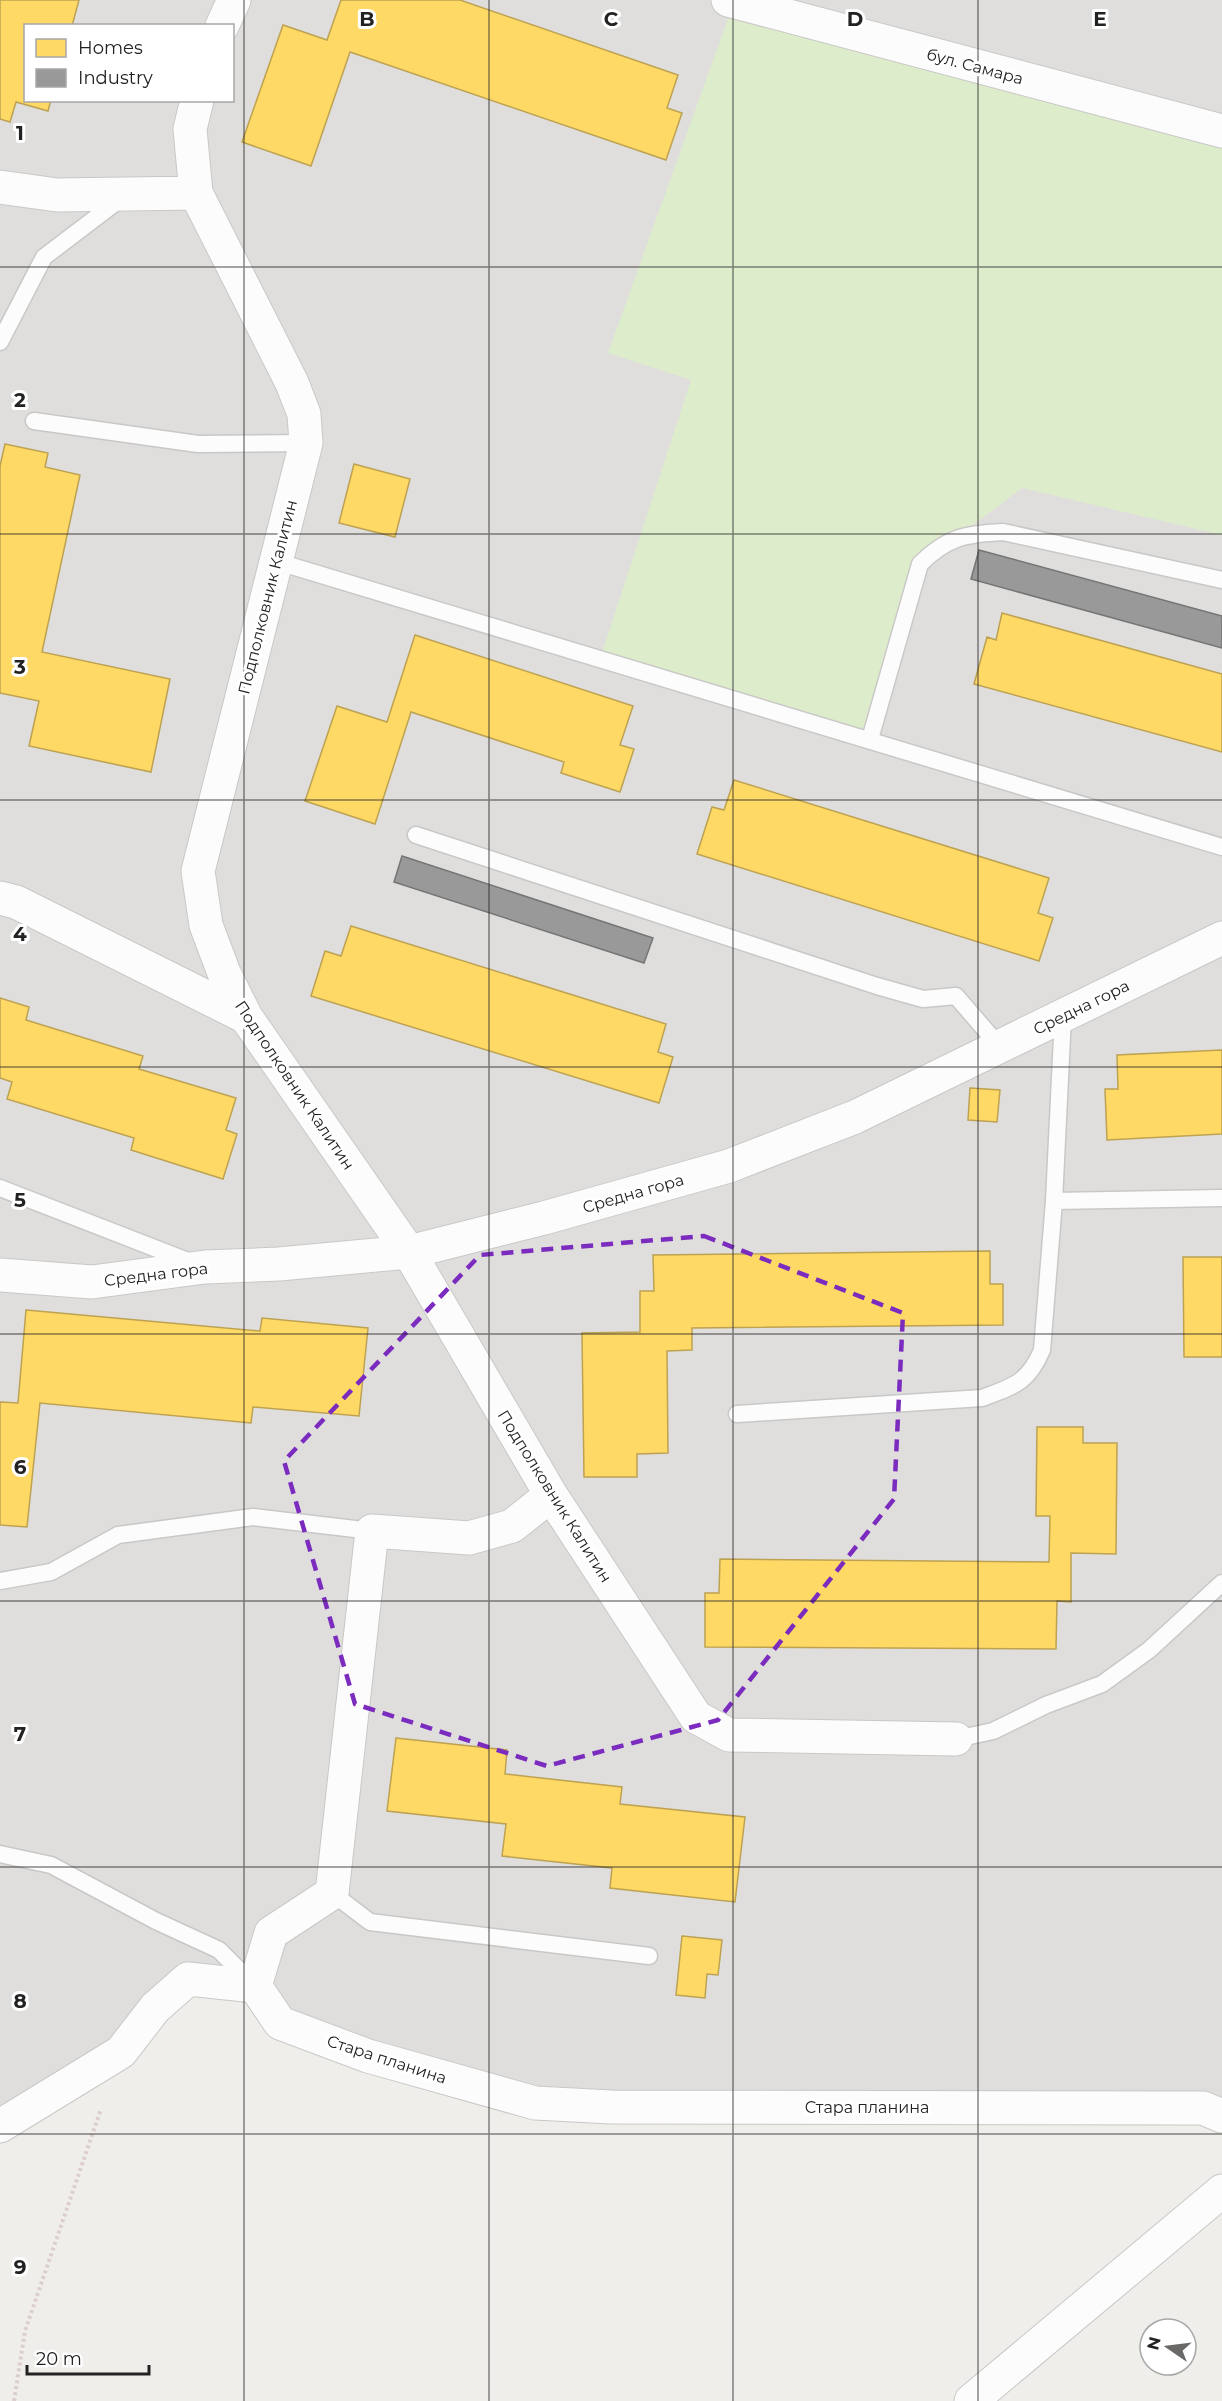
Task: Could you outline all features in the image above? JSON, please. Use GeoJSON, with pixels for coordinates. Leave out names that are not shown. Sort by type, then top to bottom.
{"type":"FeatureCollection","features":[{"type":"Feature","properties":{"kind":"street"},"geometry":{"type":"LineString","coordinates":[[223,24],[234,0]]}},
{"type":"Feature","properties":{"kind":"street","name":"бул. Самара"},"geometry":{"type":"LineString","coordinates":[[728,0],[1222,131]]}},
{"type":"Feature","properties":{"kind":"street","name":"Подполковник Калитин"},"geometry":{"type":"LineString","coordinates":[[197,102],[190,129],[196,193],[292,383],[304,414],[306,443],[198,871],[206,925],[224,973],[246,1017],[409,1252],[551,1495],[696,1717],[729,1735],[956,1739]]}},
{"type":"Feature","properties":{"kind":"street"},"geometry":{"type":"LineString","coordinates":[[0,187],[57,195],[196,193]]}},
{"type":"Feature","properties":{"kind":"street"},"geometry":{"type":"LineString","coordinates":[[0,898],[16,902],[246,1017]]}},
{"type":"Feature","properties":{"kind":"street","name":"Средна гора"},"geometry":{"type":"LineString","coordinates":[[0,1275],[92,1282],[206,1268],[409,1252],[544,1218],[729,1166],[855,1117],[1222,938]]}},
{"type":"Feature","properties":{"kind":"street"},"geometry":{"type":"LineString","coordinates":[[0,2126],[121,2052],[155,2008],[188,1979],[255,1986],[271,1933],[332,1893],[372,1531],[469,1538],[512,1526],[551,1495]]}},
{"type":"Feature","properties":{"kind":"street","name":"Стара планина"},"geometry":{"type":"LineString","coordinates":[[255,1986],[280,2023],[368,2056],[535,2103],[611,2107],[1203,2108],[1222,2116]]}},
{"type":"Feature","properties":{"kind":"street"},"geometry":{"type":"LineString","coordinates":[[971,2401],[1222,2191]]}},
{"type":"Feature","properties":{"kind":"lane"},"geometry":{"type":"LineString","coordinates":[[785,0],[822,26]]}},
{"type":"Feature","properties":{"kind":"lane"},"geometry":{"type":"LineString","coordinates":[[0,342],[44,257],[127,194]]}},
{"type":"Feature","properties":{"kind":"lane"},"geometry":{"type":"LineString","coordinates":[[34,421],[198,444],[306,443]]}},
{"type":"Feature","properties":{"kind":"lane"},"geometry":{"type":"LineString","coordinates":[[870,739],[920,564],[938,547],[967,534],[1003,532],[1222,580]]}},
{"type":"Feature","properties":{"kind":"lane"},"geometry":{"type":"LineString","coordinates":[[275,561],[1222,847]]}},
{"type":"Feature","properties":{"kind":"lane"},"geometry":{"type":"LineString","coordinates":[[416,835],[877,986],[923,999],[956,996],[1000,1047]]}},
{"type":"Feature","properties":{"kind":"lane"},"geometry":{"type":"LineString","coordinates":[[737,1414],[982,1398],[1018,1385],[1034,1369],[1042,1350],[1054,1201],[1063,1016]]}},
{"type":"Feature","properties":{"kind":"lane"},"geometry":{"type":"LineString","coordinates":[[0,1188],[206,1268]]}},
{"type":"Feature","properties":{"kind":"lane"},"geometry":{"type":"LineString","coordinates":[[1054,1201],[1222,1198]]}},
{"type":"Feature","properties":{"kind":"lane"},"geometry":{"type":"LineString","coordinates":[[0,1581],[51,1572],[118,1535],[253,1517],[372,1531]]}},
{"type":"Feature","properties":{"kind":"lane"},"geometry":{"type":"LineString","coordinates":[[956,1739],[993,1731],[1046,1705],[1102,1684],[1149,1650],[1222,1583]]}},
{"type":"Feature","properties":{"kind":"lane"},"geometry":{"type":"LineString","coordinates":[[0,1854],[51,1865],[156,1921],[219,1950],[255,1986]]}},
{"type":"Feature","properties":{"kind":"lane"},"geometry":{"type":"LineString","coordinates":[[332,1893],[370,1922],[649,1956]]}},
{"type":"Feature","properties":{"kind":"path"},"geometry":{"type":"LineString","coordinates":[[15,2401],[25,2331],[102,2106]]}},
{"type":"Feature","properties":{"kind":"highlighted area"},"geometry":{"type":"Polygon","coordinates":[[[704,1236],[903,1313],[894,1499],[718,1720],[547,1766],[355,1704],[284,1461],[480,1255],[704,1236]]]}},
{"type":"Feature","properties":{"kind":"shaded area"},"geometry":{"type":"Polygon","coordinates":[[[0,0],[1222,0],[1222,2116],[611,2107],[280,2023],[255,1986],[189,1979],[0,2126],[0,0]]]}},
{"type":"Feature","properties":{"kind":"green space"},"geometry":{"type":"Polygon","coordinates":[[[734,2],[1222,131],[1222,535],[1022,488],[920,565],[870,739],[600,659],[691,380],[608,353],[734,2]]]}},
{"type":"Feature","properties":{"kind":"building: Homes"},"geometry":{"type":"Polygon","coordinates":[[[0,0],[79,0],[73,24],[24,24],[24,102],[50,102],[48,111],[16,102],[10,122],[0,119],[0,0]]]}},
{"type":"Feature","properties":{"kind":"building: Homes"},"geometry":{"type":"Polygon","coordinates":[[[341,0],[460,0],[678,75],[667,108],[682,113],[666,160],[350,52],[311,166],[242,142],[283,25],[327,40],[341,0]]]}},
{"type":"Feature","properties":{"kind":"building: Homes"},"geometry":{"type":"Polygon","coordinates":[[[5,444],[48,453],[45,467],[80,475],[42,652],[170,679],[151,772],[29,746],[39,701],[0,693],[0,466],[5,444]]]}},
{"type":"Feature","properties":{"kind":"building: Homes"},"geometry":{"type":"Polygon","coordinates":[[[354,464],[410,479],[395,537],[339,523],[354,464]]]}},
{"type":"Feature","properties":{"kind":"building: Homes"},"geometry":{"type":"Polygon","coordinates":[[[1002,613],[1222,674],[1222,752],[974,684],[987,637],[996,640],[1002,613]]]}},
{"type":"Feature","properties":{"kind":"building: Homes"},"geometry":{"type":"Polygon","coordinates":[[[415,635],[633,706],[620,745],[634,749],[620,792],[561,773],[564,762],[411,712],[375,824],[305,801],[337,706],[387,722],[415,635]]]}},
{"type":"Feature","properties":{"kind":"building: Homes"},"geometry":{"type":"Polygon","coordinates":[[[734,780],[1049,878],[1038,913],[1053,918],[1039,961],[697,854],[712,807],[724,810],[734,780]]]}},
{"type":"Feature","properties":{"kind":"building: Homes"},"geometry":{"type":"Polygon","coordinates":[[[351,926],[666,1024],[658,1052],[673,1057],[659,1103],[311,996],[325,951],[341,956],[351,926]]]}},
{"type":"Feature","properties":{"kind":"building: Homes"},"geometry":{"type":"Polygon","coordinates":[[[0,998],[29,1007],[26,1020],[143,1056],[139,1069],[236,1098],[226,1130],[237,1134],[223,1179],[131,1150],[134,1138],[7,1099],[12,1082],[0,1078],[0,998]]]}},
{"type":"Feature","properties":{"kind":"building: Homes"},"geometry":{"type":"Polygon","coordinates":[[[1222,1050],[1222,1134],[1107,1140],[1105,1089],[1118,1089],[1117,1055],[1222,1050]]]}},
{"type":"Feature","properties":{"kind":"building: Homes"},"geometry":{"type":"Polygon","coordinates":[[[970,1088],[1000,1090],[997,1122],[968,1120],[970,1088]]]}},
{"type":"Feature","properties":{"kind":"building: Homes"},"geometry":{"type":"Polygon","coordinates":[[[990,1251],[990,1284],[1003,1284],[1003,1325],[692,1328],[692,1350],[667,1351],[668,1453],[637,1454],[637,1477],[584,1477],[582,1333],[640,1332],[640,1291],[654,1291],[653,1255],[990,1251]]]}},
{"type":"Feature","properties":{"kind":"building: Homes"},"geometry":{"type":"Polygon","coordinates":[[[1183,1257],[1222,1257],[1222,1357],[1184,1357],[1183,1257]]]}},
{"type":"Feature","properties":{"kind":"building: Homes"},"geometry":{"type":"Polygon","coordinates":[[[26,1310],[260,1331],[262,1318],[368,1328],[359,1416],[253,1407],[251,1423],[40,1403],[27,1527],[0,1525],[0,1402],[18,1403],[26,1310]]]}},
{"type":"Feature","properties":{"kind":"building: Homes"},"geometry":{"type":"Polygon","coordinates":[[[1037,1427],[1083,1427],[1083,1443],[1117,1443],[1116,1554],[1071,1553],[1071,1602],[1057,1601],[1056,1649],[705,1647],[705,1593],[719,1593],[720,1559],[1049,1562],[1050,1516],[1036,1516],[1037,1427]]]}},
{"type":"Feature","properties":{"kind":"building: Homes"},"geometry":{"type":"Polygon","coordinates":[[[396,1738],[507,1750],[505,1774],[622,1787],[620,1804],[745,1817],[735,1902],[610,1888],[612,1868],[502,1856],[506,1824],[387,1811],[396,1738]]]}},
{"type":"Feature","properties":{"kind":"building: Homes"},"geometry":{"type":"Polygon","coordinates":[[[682,1936],[722,1940],[718,1975],[707,1974],[705,1998],[676,1995],[682,1936]]]}},
{"type":"Feature","properties":{"kind":"building: Industry"},"geometry":{"type":"Polygon","coordinates":[[[979,550],[1222,616],[1222,648],[971,579],[979,550]]]}},
{"type":"Feature","properties":{"kind":"building: Industry"},"geometry":{"type":"Polygon","coordinates":[[[402,856],[653,938],[644,963],[394,882],[402,856]]]}}]}
